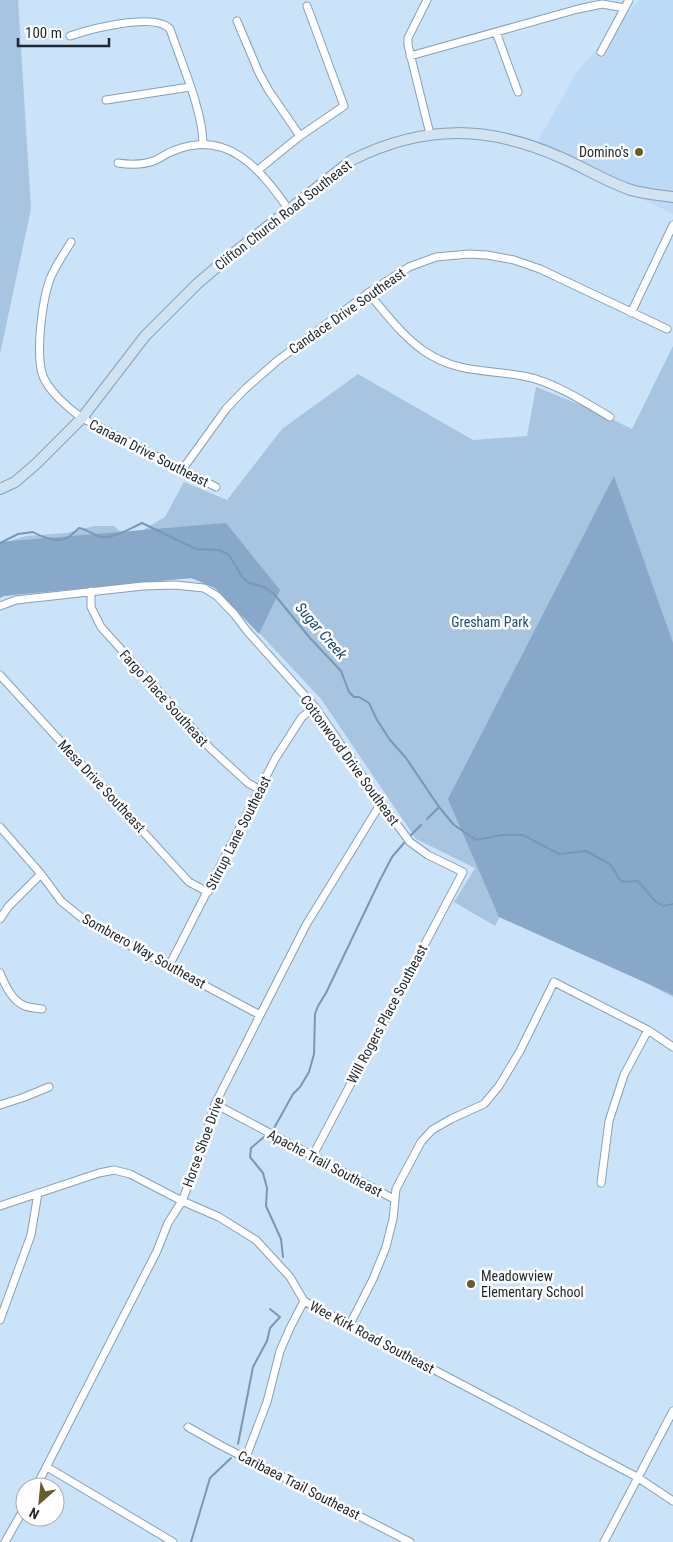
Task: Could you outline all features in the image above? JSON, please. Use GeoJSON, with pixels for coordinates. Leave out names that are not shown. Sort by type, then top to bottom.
{"type":"FeatureCollection","features":[{"type":"Feature","properties":{"kind":"street"},"geometry":{"type":"LineString","coordinates":[[427,0],[408,38],[410,56],[430,134]]}},
{"type":"Feature","properties":{"kind":"street"},"geometry":{"type":"LineString","coordinates":[[601,52],[629,0]]}},
{"type":"Feature","properties":{"kind":"street"},"geometry":{"type":"LineString","coordinates":[[410,56],[578,9],[602,4],[625,8]]}},
{"type":"Feature","properties":{"kind":"street"},"geometry":{"type":"LineString","coordinates":[[258,170],[300,136],[344,106],[307,6]]}},
{"type":"Feature","properties":{"kind":"street"},"geometry":{"type":"LineString","coordinates":[[237,21],[265,85],[300,136]]}},
{"type":"Feature","properties":{"kind":"street"},"geometry":{"type":"LineString","coordinates":[[70,36],[102,27],[144,22],[161,22],[170,29],[190,87],[203,132],[204,144]]}},
{"type":"Feature","properties":{"kind":"street"},"geometry":{"type":"LineString","coordinates":[[496,32],[518,92]]}},
{"type":"Feature","properties":{"kind":"street"},"geometry":{"type":"LineString","coordinates":[[106,100],[190,87]]}},
{"type":"Feature","properties":{"kind":"street","name":"Clifton Church Road Southeast"},"geometry":{"type":"LineString","coordinates":[[0,490],[16,482],[82,418],[145,336],[171,309],[225,260],[352,160],[387,144],[430,134],[459,132],[513,139],[562,158],[615,184],[632,190],[673,197]]}},
{"type":"Feature","properties":{"kind":"street"},"geometry":{"type":"LineString","coordinates":[[118,163],[148,163],[173,151],[204,144],[230,150],[258,170],[268,180],[289,210]]}},
{"type":"Feature","properties":{"kind":"street"},"geometry":{"type":"LineString","coordinates":[[631,313],[673,225]]}},
{"type":"Feature","properties":{"kind":"street","name":"Canaan Drive Southeast"},"geometry":{"type":"LineString","coordinates":[[72,242],[51,278],[39,332],[42,374],[57,397],[82,418],[216,487]]}},
{"type":"Feature","properties":{"kind":"street","name":"Candace Drive Southeast"},"geometry":{"type":"LineString","coordinates":[[182,470],[226,409],[245,389],[284,356],[368,293],[409,267],[436,257],[468,254],[487,255],[531,265],[667,329]]}},
{"type":"Feature","properties":{"kind":"street"},"geometry":{"type":"LineString","coordinates":[[368,293],[406,337],[424,352],[462,369],[536,379],[580,398],[610,418]]}},
{"type":"Feature","properties":{"kind":"street","name":"Cottonwood Drive Southeast"},"geometry":{"type":"LineString","coordinates":[[0,606],[16,600],[91,591],[175,585],[204,588],[216,596],[235,615],[247,631],[315,706],[410,842],[428,855],[463,872]]}},
{"type":"Feature","properties":{"kind":"street","name":"Fargo Place Southeast"},"geometry":{"type":"LineString","coordinates":[[91,591],[90,607],[101,627],[211,749],[248,784],[260,790]]}},
{"type":"Feature","properties":{"kind":"street","name":"Mesa Drive Southeast"},"geometry":{"type":"LineString","coordinates":[[0,675],[189,882],[208,892]]}},
{"type":"Feature","properties":{"kind":"street","name":"Stirrup Lane Southeast"},"geometry":{"type":"LineString","coordinates":[[169,966],[275,760],[302,717],[315,706]]}},
{"type":"Feature","properties":{"kind":"street","name":"Horse Shoe Drive"},"geometry":{"type":"LineString","coordinates":[[42,1477],[157,1251],[168,1223],[182,1201],[199,1158],[215,1104],[306,925],[381,803]]}},
{"type":"Feature","properties":{"kind":"street","name":"Sombrero Way Southeast"},"geometry":{"type":"LineString","coordinates":[[0,827],[42,874],[62,901],[88,923],[260,1015]]}},
{"type":"Feature","properties":{"kind":"street","name":"Will Rogers Place Southeast"},"geometry":{"type":"LineString","coordinates":[[312,1157],[463,872]]}},
{"type":"Feature","properties":{"kind":"street"},"geometry":{"type":"LineString","coordinates":[[0,919],[8,907],[42,874]]}},
{"type":"Feature","properties":{"kind":"street"},"geometry":{"type":"LineString","coordinates":[[0,973],[6,987],[14,998],[24,1006],[42,1009]]}},
{"type":"Feature","properties":{"kind":"street"},"geometry":{"type":"LineString","coordinates":[[394,1199],[396,1189],[421,1142],[432,1130],[484,1104],[499,1086],[520,1051],[554,982],[648,1030],[673,1047]]}},
{"type":"Feature","properties":{"kind":"street"},"geometry":{"type":"LineString","coordinates":[[601,1182],[609,1121],[624,1075],[648,1030]]}},
{"type":"Feature","properties":{"kind":"street"},"geometry":{"type":"LineString","coordinates":[[0,1105],[49,1087]]}},
{"type":"Feature","properties":{"kind":"street","name":"Apache Trail Southeast"},"geometry":{"type":"LineString","coordinates":[[215,1104],[394,1199],[393,1219],[386,1247],[373,1279],[349,1326]]}},
{"type":"Feature","properties":{"kind":"street","name":"Wee Kirk Road Southeast"},"geometry":{"type":"LineString","coordinates":[[0,1206],[99,1173],[114,1170],[130,1174],[182,1201],[219,1217],[256,1240],[290,1277],[304,1301],[637,1477],[673,1501]]}},
{"type":"Feature","properties":{"kind":"street"},"geometry":{"type":"LineString","coordinates":[[0,1320],[31,1235],[38,1193]]}},
{"type":"Feature","properties":{"kind":"street"},"geometry":{"type":"LineString","coordinates":[[246,1457],[267,1402],[280,1351],[304,1301]]}},
{"type":"Feature","properties":{"kind":"street"},"geometry":{"type":"LineString","coordinates":[[604,1542],[673,1411]]}},
{"type":"Feature","properties":{"kind":"street","name":"Caribaea Trail Southeast"},"geometry":{"type":"LineString","coordinates":[[188,1427],[410,1542]]}},
{"type":"Feature","properties":{"kind":"street"},"geometry":{"type":"LineString","coordinates":[[47,1468],[173,1542]]}},
{"type":"Feature","properties":{"kind":"street"},"geometry":{"type":"LineString","coordinates":[[5,1542],[15,1524]]}},
{"type":"Feature","properties":{"kind":"shaded area"},"geometry":{"type":"Polygon","coordinates":[[[639,0],[673,0],[673,214],[535,146],[577,72],[639,0]]]}},
{"type":"Feature","properties":{"kind":"shaded area"},"geometry":{"type":"Polygon","coordinates":[[[614,476],[673,643],[673,995],[499,917],[448,799],[614,476]]]}},
{"type":"Feature","properties":{"kind":"shaded area"},"geometry":{"type":"Polygon","coordinates":[[[226,523],[280,590],[259,634],[215,588],[191,578],[4,596],[0,598],[0,542],[226,523]]]}},
{"type":"Feature","properties":{"kind":"green space"},"geometry":{"type":"Polygon","coordinates":[[[0,0],[18,0],[31,209],[0,354],[0,0]]]}},
{"type":"Feature","properties":{"kind":"green space","name":"Gresham Park"},"geometry":{"type":"Polygon","coordinates":[[[673,346],[673,997],[533,923],[540,841],[495,926],[454,902],[475,868],[416,839],[321,699],[221,592],[197,578],[83,583],[0,544],[26,536],[66,533],[94,526],[114,526],[118,530],[137,535],[165,517],[184,482],[227,500],[282,429],[358,374],[473,440],[527,436],[536,387],[593,410],[632,429],[673,346]]]}},
{"type":"Feature","properties":{"kind":"waterway","name":"Sugar Creek"},"geometry":{"type":"LineString","coordinates":[[0,543],[18,534],[33,532],[40,536],[59,540],[68,537],[79,528],[98,536],[106,537],[122,533],[142,523],[196,549],[219,550],[229,555],[243,578],[249,583],[264,587],[274,594],[310,638],[341,671],[349,692],[354,697],[359,697],[369,703],[390,740],[406,758],[439,807],[454,825],[476,840],[501,835],[523,835],[559,854],[586,851],[610,864],[620,880],[624,882],[638,881],[655,901],[663,906],[673,904]]}},
{"type":"Feature","properties":{"kind":"waterway"},"geometry":{"type":"LineString","coordinates":[[427,819],[439,807]]}},
{"type":"Feature","properties":{"kind":"waterway"},"geometry":{"type":"LineString","coordinates":[[411,835],[421,825]]}},
{"type":"Feature","properties":{"kind":"waterway"},"geometry":{"type":"LineString","coordinates":[[273,1130],[293,1094],[300,1087],[309,1072],[314,1054],[315,1014],[318,1006],[392,857],[404,843]]}},
{"type":"Feature","properties":{"kind":"waterway"},"geometry":{"type":"LineString","coordinates":[[264,1137],[251,1148],[250,1157],[263,1173],[267,1188],[266,1206],[281,1239],[283,1257]]}},
{"type":"Feature","properties":{"kind":"waterway"},"geometry":{"type":"LineString","coordinates":[[238,1444],[253,1367],[267,1341],[270,1328],[280,1317],[270,1309]]}},
{"type":"Feature","properties":{"kind":"waterway"},"geometry":{"type":"LineString","coordinates":[[191,1542],[210,1478],[231,1458]]}},
{"type":"Feature","properties":{"kind":"place","name":"Domino's"},"geometry":{"type":"Point","coordinates":[639,152]}},
{"type":"Feature","properties":{"kind":"place","name":"Meadowview Elementary School"},"geometry":{"type":"Point","coordinates":[471,1284]}}]}
